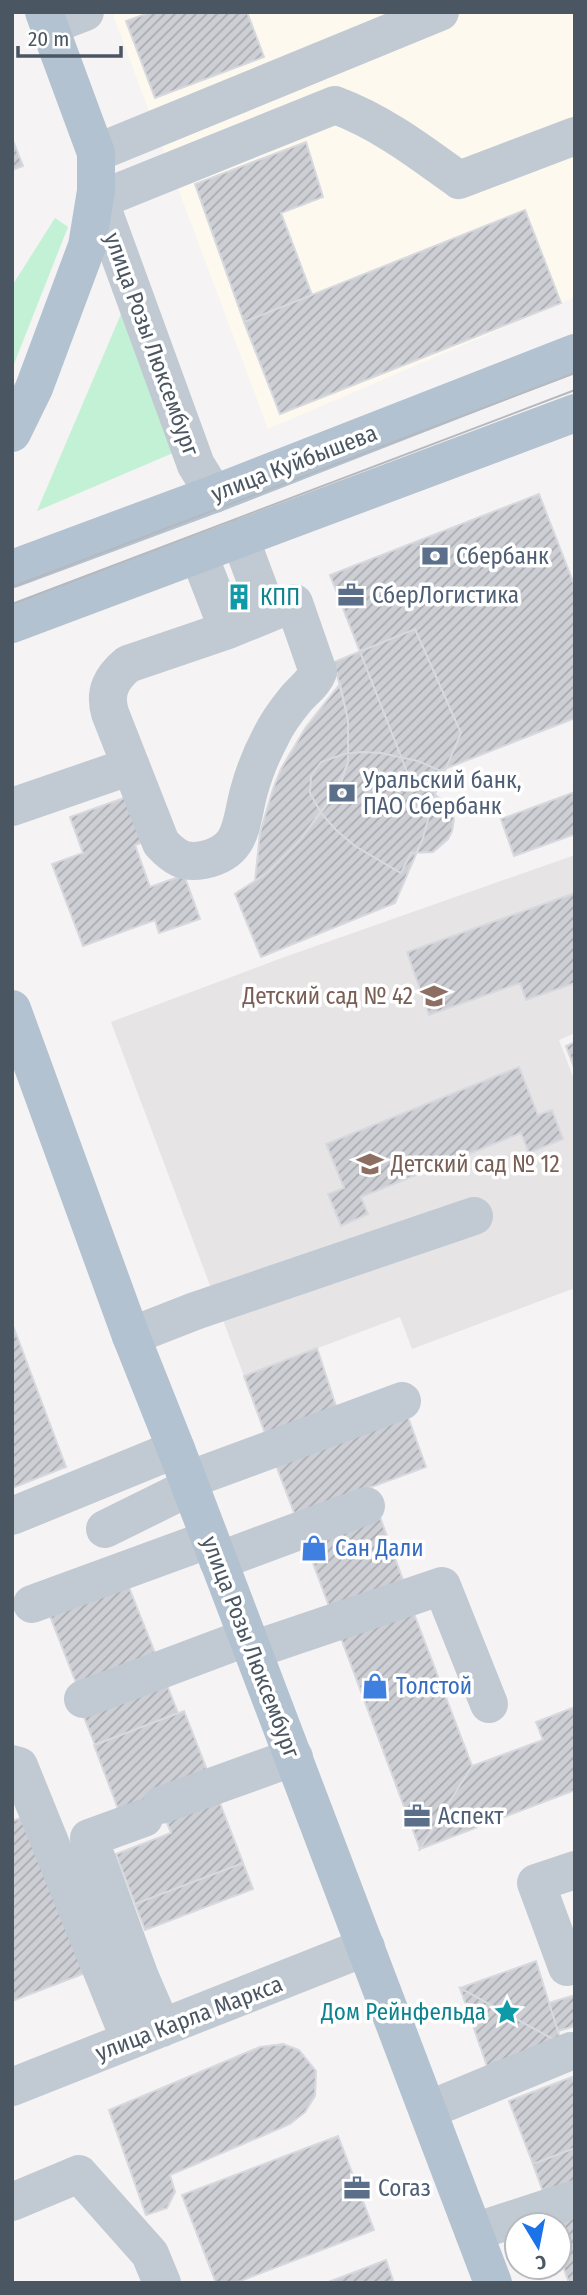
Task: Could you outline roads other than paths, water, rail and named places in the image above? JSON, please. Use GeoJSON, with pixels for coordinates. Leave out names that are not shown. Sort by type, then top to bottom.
{"type":"FeatureCollection","features":[{"type":"Feature","properties":{"kind":"main road","name":"улица Розы Люксембург"},"geometry":{"type":"LineString","coordinates":[[12,433],[34,388],[87,246],[97,195],[96,153],[46,19]]}},
{"type":"Feature","properties":{"kind":"main road","name":"улица Куйбышева"},"geometry":{"type":"LineString","coordinates":[[12,569],[214,494],[575,353]]}},
{"type":"Feature","properties":{"kind":"main road"},"geometry":{"type":"LineString","coordinates":[[12,624],[575,413]]}},
{"type":"Feature","properties":{"kind":"main road","name":"улица Розы Люксембург"},"geometry":{"type":"LineString","coordinates":[[14,1018],[131,1336],[493,2283]]}},
{"type":"Feature","properties":{"kind":"street"},"geometry":{"type":"LineString","coordinates":[[46,19],[85,12]]}},
{"type":"Feature","properties":{"kind":"street"},"geometry":{"type":"LineString","coordinates":[[96,153],[440,12]]}},
{"type":"Feature","properties":{"kind":"street"},"geometry":{"type":"LineString","coordinates":[[97,195],[334,105],[361,115],[401,138],[459,180],[575,136]]}},
{"type":"Feature","properties":{"kind":"street","name":"улица Розы Люксембург"},"geometry":{"type":"LineString","coordinates":[[97,195],[197,465],[214,494]]}},
{"type":"Feature","properties":{"kind":"street"},"geometry":{"type":"LineString","coordinates":[[240,538],[268,613]]}},
{"type":"Feature","properties":{"kind":"street"},"geometry":{"type":"LineString","coordinates":[[199,555],[228,631]]}},
{"type":"Feature","properties":{"kind":"street"},"geometry":{"type":"LineString","coordinates":[[294,603],[318,671],[315,680],[284,715],[263,751],[249,790],[242,829],[233,845],[222,854],[187,862],[172,856],[161,844],[106,698],[116,674],[128,664],[228,631],[268,613],[294,603]]}},
{"type":"Feature","properties":{"kind":"street"},"geometry":{"type":"LineString","coordinates":[[12,807],[131,766]]}},
{"type":"Feature","properties":{"kind":"street"},"geometry":{"type":"LineString","coordinates":[[131,1336],[195,1311],[474,1216]]}},
{"type":"Feature","properties":{"kind":"street"},"geometry":{"type":"LineString","coordinates":[[12,1516],[185,1472],[402,1401]]}},
{"type":"Feature","properties":{"kind":"street"},"geometry":{"type":"LineString","coordinates":[[105,1529],[185,1472]]}},
{"type":"Feature","properties":{"kind":"street"},"geometry":{"type":"LineString","coordinates":[[32,1604],[366,1506]]}},
{"type":"Feature","properties":{"kind":"street"},"geometry":{"type":"LineString","coordinates":[[83,1699],[250,1644],[442,1586],[489,1704]]}},
{"type":"Feature","properties":{"kind":"street"},"geometry":{"type":"LineString","coordinates":[[146,2034],[140,1978],[89,1838],[294,1757]]}},
{"type":"Feature","properties":{"kind":"street"},"geometry":{"type":"LineString","coordinates":[[12,1764],[19,1766],[146,2034]]}},
{"type":"Feature","properties":{"kind":"street"},"geometry":{"type":"LineString","coordinates":[[567,1967],[536,1884],[575,1870]]}},
{"type":"Feature","properties":{"kind":"street","name":"улица Карла Маркса"},"geometry":{"type":"LineString","coordinates":[[12,2087],[366,1947]]}},
{"type":"Feature","properties":{"kind":"street"},"geometry":{"type":"LineString","coordinates":[[428,2110],[571,2051]]}},
{"type":"Feature","properties":{"kind":"street"},"geometry":{"type":"LineString","coordinates":[[12,2202],[79,2174],[150,2254],[162,2283]]}},
{"type":"Feature","properties":{"kind":"street"},"geometry":{"type":"LineString","coordinates":[[474,2232],[575,2199]]}},
{"type":"Feature","properties":{"kind":"tram line"},"geometry":{"type":"LineString","coordinates":[[12,587],[575,373]]}},
{"type":"Feature","properties":{"kind":"tram line"},"geometry":{"type":"LineString","coordinates":[[12,604],[575,390]]}},
{"type":"Feature","properties":{"kind":"place","name":"Сбербанк"},"geometry":{"type":"Point","coordinates":[435,556]}},
{"type":"Feature","properties":{"kind":"place","name":"СберЛогистика"},"geometry":{"type":"Point","coordinates":[351,595]}},
{"type":"Feature","properties":{"kind":"place","name":"КПП"},"geometry":{"type":"Point","coordinates":[239,597]}},
{"type":"Feature","properties":{"kind":"place","name":"Уральский банк, ПАО Сбербанк"},"geometry":{"type":"Point","coordinates":[342,793]}},
{"type":"Feature","properties":{"kind":"place","name":"Детский сад № 42"},"geometry":{"type":"Point","coordinates":[434,996]}},
{"type":"Feature","properties":{"kind":"place","name":"Детский сад № 12"},"geometry":{"type":"Point","coordinates":[370,1164]}},
{"type":"Feature","properties":{"kind":"place","name":"Сан Дали"},"geometry":{"type":"Point","coordinates":[314,1548]}},
{"type":"Feature","properties":{"kind":"place","name":"Толстой"},"geometry":{"type":"Point","coordinates":[375,1686]}},
{"type":"Feature","properties":{"kind":"place","name":"Аспект"},"geometry":{"type":"Point","coordinates":[417,1816]}},
{"type":"Feature","properties":{"kind":"place","name":"Дом Рейнфельда"},"geometry":{"type":"Point","coordinates":[507,2012]}},
{"type":"Feature","properties":{"kind":"place","name":"Согаз"},"geometry":{"type":"Point","coordinates":[357,2188]}}]}
